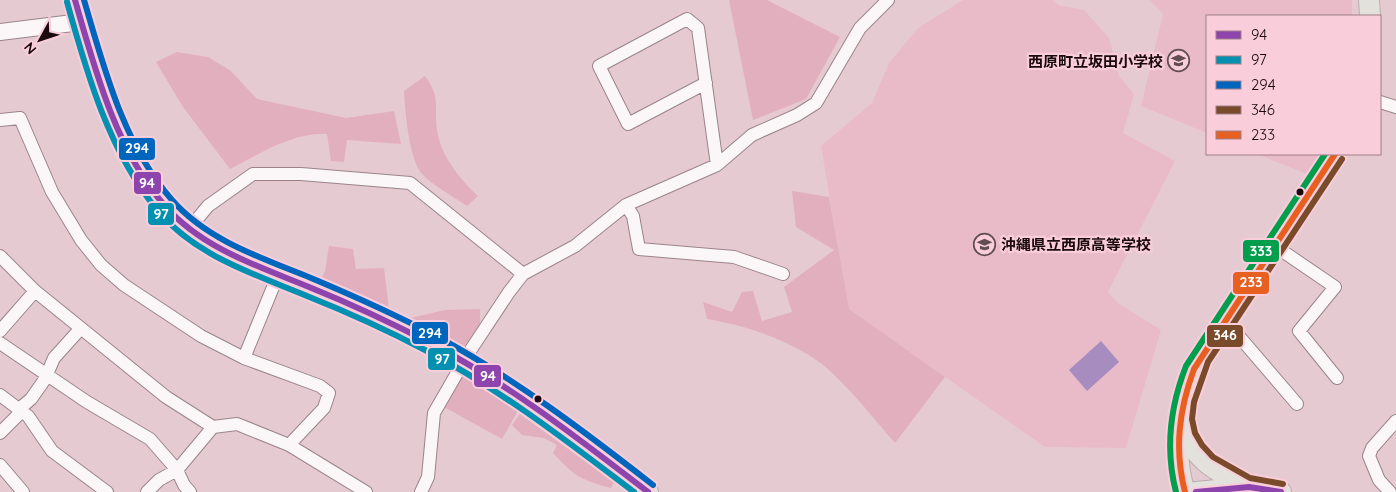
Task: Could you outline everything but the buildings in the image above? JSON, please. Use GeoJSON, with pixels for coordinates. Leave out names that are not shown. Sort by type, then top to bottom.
{"type":"FeatureCollection","features":[{"type":"Feature","properties":{"kind":"main road"},"geometry":{"type":"LineString","coordinates":[[75,0],[81,22],[132,158],[154,192],[189,229],[232,255],[352,305],[463,361],[520,395],[648,492]]}},
{"type":"Feature","properties":{"kind":"main road"},"geometry":{"type":"LineString","coordinates":[[1369,0],[1370,15]]}},
{"type":"Feature","properties":{"kind":"main road"},"geometry":{"type":"LineString","coordinates":[[1185,492],[1178,455],[1182,404],[1187,386],[1200,358],[1334,155]]}},
{"type":"Feature","properties":{"kind":"main road"},"geometry":{"type":"LineString","coordinates":[[1182,404],[1186,432],[1197,455],[1209,467],[1263,490]]}},
{"type":"Feature","properties":{"kind":"main road"},"geometry":{"type":"LineString","coordinates":[[1196,492],[1263,490]]}},
{"type":"Feature","properties":{"kind":"street"},"geometry":{"type":"LineString","coordinates":[[421,492],[428,477],[434,413],[463,361],[523,274],[575,246],[626,205],[716,165],[752,135],[797,115],[816,103],[860,28],[888,0]]}},
{"type":"Feature","properties":{"kind":"street"},"geometry":{"type":"LineString","coordinates":[[706,83],[628,124],[599,66],[687,19],[698,28],[706,83],[716,165]]}},
{"type":"Feature","properties":{"kind":"street"},"geometry":{"type":"LineString","coordinates":[[0,32],[81,22]]}},
{"type":"Feature","properties":{"kind":"street"},"geometry":{"type":"LineString","coordinates":[[1381,102],[1396,107]]}},
{"type":"Feature","properties":{"kind":"street"},"geometry":{"type":"LineString","coordinates":[[0,120],[20,118],[52,192],[82,240],[101,265],[124,285],[201,336],[244,358],[320,386],[329,393],[324,408],[289,445]]}},
{"type":"Feature","properties":{"kind":"street"},"geometry":{"type":"LineString","coordinates":[[189,229],[208,206],[253,174],[274,172],[410,183],[523,274]]}},
{"type":"Feature","properties":{"kind":"street"},"geometry":{"type":"LineString","coordinates":[[626,205],[633,216],[639,249],[734,257],[783,274]]}},
{"type":"Feature","properties":{"kind":"street"},"geometry":{"type":"LineString","coordinates":[[1275,246],[1335,288],[1299,331],[1337,378]]}},
{"type":"Feature","properties":{"kind":"street"},"geometry":{"type":"LineString","coordinates":[[0,256],[35,291],[166,397],[213,427],[237,424],[289,445],[366,492]]}},
{"type":"Feature","properties":{"kind":"street"},"geometry":{"type":"LineString","coordinates":[[244,358],[278,275]]}},
{"type":"Feature","properties":{"kind":"street"},"geometry":{"type":"LineString","coordinates":[[0,331],[35,291]]}},
{"type":"Feature","properties":{"kind":"street"},"geometry":{"type":"LineString","coordinates":[[1225,320],[1297,404]]}},
{"type":"Feature","properties":{"kind":"street"},"geometry":{"type":"LineString","coordinates":[[0,432],[31,399],[47,374],[54,358],[81,328]]}},
{"type":"Feature","properties":{"kind":"street"},"geometry":{"type":"LineString","coordinates":[[0,343],[150,439],[177,470],[184,485],[190,492]]}},
{"type":"Feature","properties":{"kind":"street"},"geometry":{"type":"LineString","coordinates":[[0,395],[28,416],[52,451],[107,492]]}},
{"type":"Feature","properties":{"kind":"street"},"geometry":{"type":"LineString","coordinates":[[1390,492],[1379,480],[1369,456],[1372,448],[1396,421]]}},
{"type":"Feature","properties":{"kind":"street"},"geometry":{"type":"LineString","coordinates":[[147,492],[159,480],[177,470],[213,427]]}},
{"type":"Feature","properties":{"kind":"street"},"geometry":{"type":"LineString","coordinates":[[0,465],[22,492]]}},
{"type":"Feature","properties":{"kind":"shaded area"},"geometry":{"type":"Polygon","coordinates":[[[729,0],[767,0],[840,37],[806,99],[753,120],[729,0]]]}},
{"type":"Feature","properties":{"kind":"shaded area","name":"沖縄県立西原高等学校"},"geometry":{"type":"Polygon","coordinates":[[[963,0],[1053,0],[1058,5],[1084,10],[1109,38],[1119,76],[1134,94],[1123,133],[1175,161],[1108,292],[1118,303],[1161,330],[1126,448],[1045,447],[848,309],[821,146],[872,103],[889,63],[918,28],[963,0]]]}},
{"type":"Feature","properties":{"kind":"shaded area","name":"西原町立坂田小学校"},"geometry":{"type":"Polygon","coordinates":[[[1150,0],[1352,0],[1352,15],[1206,15],[1206,133],[1141,106],[1163,14],[1150,0]]]}},
{"type":"Feature","properties":{"kind":"shaded area"},"geometry":{"type":"Polygon","coordinates":[[[177,52],[208,57],[231,71],[257,99],[346,118],[394,111],[401,144],[347,140],[344,162],[331,161],[327,134],[315,134],[289,140],[230,169],[183,107],[156,62],[177,52]]]}},
{"type":"Feature","properties":{"kind":"shaded area"},"geometry":{"type":"Polygon","coordinates":[[[425,76],[434,92],[436,126],[440,144],[448,161],[478,196],[467,206],[426,178],[414,158],[408,134],[404,91],[425,76]]]}},
{"type":"Feature","properties":{"kind":"shaded area"},"geometry":{"type":"Polygon","coordinates":[[[1259,155],[1319,155],[1309,175],[1259,155]]]}},
{"type":"Feature","properties":{"kind":"shaded area"},"geometry":{"type":"Polygon","coordinates":[[[792,191],[829,197],[849,309],[945,377],[895,443],[844,385],[812,357],[787,343],[761,333],[707,319],[703,302],[732,312],[742,292],[753,291],[762,321],[792,312],[784,287],[834,250],[796,227],[792,191]]]}},
{"type":"Feature","properties":{"kind":"shaded area"},"geometry":{"type":"Polygon","coordinates":[[[329,246],[353,249],[356,269],[384,268],[389,309],[320,281],[325,271],[329,246]]]}},
{"type":"Feature","properties":{"kind":"shaded area"},"geometry":{"type":"Polygon","coordinates":[[[480,309],[480,324],[462,350],[402,320],[445,310],[480,309]]]}},
{"type":"Feature","properties":{"kind":"shaded area"},"geometry":{"type":"Polygon","coordinates":[[[1101,341],[1119,362],[1087,391],[1069,370],[1101,341]]]}},
{"type":"Feature","properties":{"kind":"shaded area"},"geometry":{"type":"Polygon","coordinates":[[[463,374],[519,409],[502,439],[444,407],[463,374]]]}},
{"type":"Feature","properties":{"kind":"shaded area"},"geometry":{"type":"Polygon","coordinates":[[[520,414],[614,482],[611,488],[592,482],[573,472],[553,453],[557,445],[544,438],[522,435],[512,425],[520,414]]]}},
{"type":"Feature","properties":{"kind":"transit line","name":"94"},"geometry":{"type":"LineString","coordinates":[[75,0],[99,81],[120,135],[148,184],[165,206],[180,221],[196,234],[232,255],[371,314],[461,360],[543,414],[648,492]]}},
{"type":"Feature","properties":{"kind":"transit line","name":"294"},"geometry":{"type":"LineString","coordinates":[[84,0],[108,79],[128,131],[155,179],[186,214],[202,227],[237,247],[375,306],[465,352],[548,406],[653,485]]}},
{"type":"Feature","properties":{"kind":"transit line","name":"97"},"geometry":{"type":"LineString","coordinates":[[67,2],[92,84],[113,138],[141,188],[173,227],[208,252],[227,262],[367,322],[453,365],[532,416],[634,492]]}},
{"type":"Feature","properties":{"kind":"transit line","name":"333"},"geometry":{"type":"LineString","coordinates":[[1176,492],[1171,460],[1171,428],[1176,397],[1186,366],[1324,155]]}},
{"type":"Feature","properties":{"kind":"transit line","name":"233"},"geometry":{"type":"LineString","coordinates":[[1185,492],[1180,460],[1180,430],[1185,399],[1194,369],[1334,155]]}},
{"type":"Feature","properties":{"kind":"transit line","name":"346"},"geometry":{"type":"LineString","coordinates":[[1283,484],[1250,478],[1213,457],[1202,445],[1195,433],[1192,419],[1194,402],[1208,362],[1342,159]]}},
{"type":"Feature","properties":{"kind":"transit line","name":"94"},"geometry":{"type":"LineString","coordinates":[[1196,492],[1249,487],[1281,492]]}},
{"type":"Feature","properties":{"kind":"place","name":"西原町立坂田小学校"},"geometry":{"type":"Point","coordinates":[1179,61]}},
{"type":"Feature","properties":{"kind":"place","name":"沖縄県立西原高等学校"},"geometry":{"type":"Point","coordinates":[985,244]}}]}
